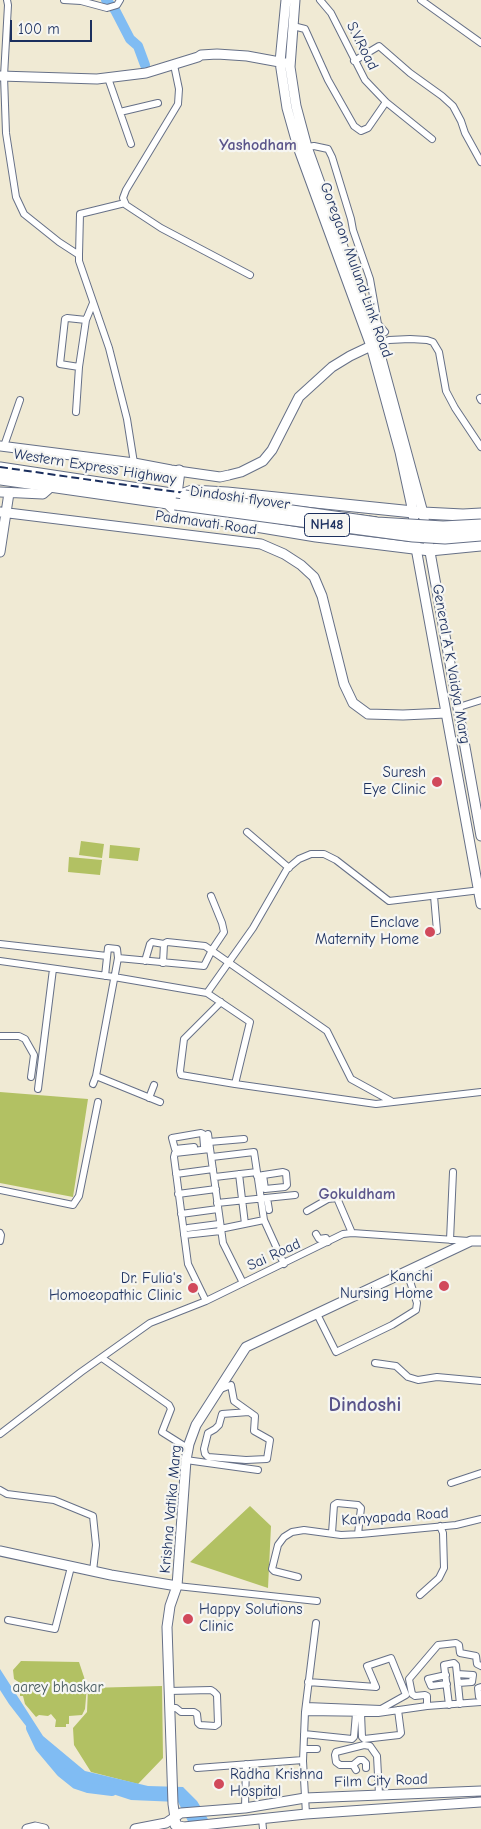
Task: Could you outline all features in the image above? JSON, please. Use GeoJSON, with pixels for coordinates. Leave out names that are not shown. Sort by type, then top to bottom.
{"type":"FeatureCollection","features":[{"type":"Feature","properties":{"kind":"highway","name":"Western Express Highway"},"geometry":{"type":"LineString","coordinates":[[0,468],[177,499]]}},
{"type":"Feature","properties":{"kind":"highway"},"geometry":{"type":"LineString","coordinates":[[179,471],[178,513],[339,539],[430,550],[481,546]]}},
{"type":"Feature","properties":{"kind":"highway","name":"Western Express Highway"},"geometry":{"type":"LineString","coordinates":[[0,479],[177,499]]}},
{"type":"Feature","properties":{"kind":"highway"},"geometry":{"type":"LineString","coordinates":[[177,499],[192,491],[418,513],[463,516],[481,514]]}},
{"type":"Feature","properties":{"kind":"highway","name":"Dindoshi flyover"},"geometry":{"type":"LineString","coordinates":[[177,499],[377,523],[443,527],[481,524]]}},
{"type":"Feature","properties":{"kind":"highway","name":"Dindoshi flyover"},"geometry":{"type":"LineString","coordinates":[[177,499],[413,536],[446,538],[481,535]]}},
{"type":"Feature","properties":{"kind":"highway"},"geometry":{"type":"LineString","coordinates":[[339,539],[344,505]]}},
{"type":"Feature","properties":{"kind":"street"},"geometry":{"type":"LineString","coordinates":[[7,0],[2,76],[6,133],[16,197],[24,214],[79,255]]}},
{"type":"Feature","properties":{"kind":"street"},"geometry":{"type":"LineString","coordinates":[[64,0],[81,0],[107,8],[118,2]]}},
{"type":"Feature","properties":{"kind":"street","name":"Goregaon Mulund Link Road"},"geometry":{"type":"LineString","coordinates":[[286,0],[276,62],[298,147],[310,169],[374,345],[400,452],[418,513],[416,548]]}},
{"type":"Feature","properties":{"kind":"street","name":"Goregaon Mulund Link Road"},"geometry":{"type":"LineString","coordinates":[[295,0],[290,63],[296,106],[307,147],[310,169]]}},
{"type":"Feature","properties":{"kind":"street","name":"S.V.Road"},"geometry":{"type":"LineString","coordinates":[[320,0],[331,13],[365,80],[386,102],[432,138]]}},
{"type":"Feature","properties":{"kind":"street"},"geometry":{"type":"LineString","coordinates":[[421,0],[481,43]]}},
{"type":"Feature","properties":{"kind":"street"},"geometry":{"type":"LineString","coordinates":[[293,26],[305,29],[328,80],[354,126],[361,130],[368,128],[386,102]]}},
{"type":"Feature","properties":{"kind":"street"},"geometry":{"type":"LineString","coordinates":[[354,61],[379,46],[410,73],[442,96],[453,106],[481,162]]}},
{"type":"Feature","properties":{"kind":"street"},"geometry":{"type":"LineString","coordinates":[[2,76],[97,79],[146,73],[198,58],[202,60],[217,57],[263,61],[268,64],[276,62],[290,63]]}},
{"type":"Feature","properties":{"kind":"street"},"geometry":{"type":"LineString","coordinates":[[174,65],[179,89],[178,104],[123,198],[126,205],[161,228],[250,274]]}},
{"type":"Feature","properties":{"kind":"street"},"geometry":{"type":"LineString","coordinates":[[108,78],[131,144]]}},
{"type":"Feature","properties":{"kind":"street"},"geometry":{"type":"LineString","coordinates":[[120,112],[158,103]]}},
{"type":"Feature","properties":{"kind":"street"},"geometry":{"type":"LineString","coordinates":[[307,147],[328,148],[332,157],[349,210],[353,230],[370,279],[378,324],[385,332]]}},
{"type":"Feature","properties":{"kind":"street"},"geometry":{"type":"LineString","coordinates":[[125,203],[80,214],[79,261],[109,348],[127,418],[134,463]]}},
{"type":"Feature","properties":{"kind":"street"},"geometry":{"type":"LineString","coordinates":[[76,412],[79,367],[86,320],[93,304]]}},
{"type":"Feature","properties":{"kind":"street"},"geometry":{"type":"LineString","coordinates":[[79,367],[60,364],[66,319],[86,320]]}},
{"type":"Feature","properties":{"kind":"street"},"geometry":{"type":"LineString","coordinates":[[20,400],[2,446],[134,463],[179,471],[220,476],[229,475],[241,472],[263,461],[272,450],[299,397],[332,367],[350,356],[389,340],[427,340],[433,342],[439,352],[446,391],[481,447]]}},
{"type":"Feature","properties":{"kind":"street"},"geometry":{"type":"LineString","coordinates":[[0,552],[5,492],[43,494],[52,486]]}},
{"type":"Feature","properties":{"kind":"street","name":"Padmavati Road"},"geometry":{"type":"LineString","coordinates":[[3,512],[262,544],[301,564],[314,578],[322,596],[344,684],[353,703],[368,714],[446,713]]}},
{"type":"Feature","properties":{"kind":"street","name":"General A K Vaidya Marg"},"geometry":{"type":"LineString","coordinates":[[418,513],[430,550],[481,833]]}},
{"type":"Feature","properties":{"kind":"street","name":"General A K Vaidya Marg"},"geometry":{"type":"LineString","coordinates":[[416,548],[480,890],[481,904]]}},
{"type":"Feature","properties":{"kind":"street"},"geometry":{"type":"LineString","coordinates":[[459,710],[481,700]]}},
{"type":"Feature","properties":{"kind":"street"},"geometry":{"type":"LineString","coordinates":[[459,710],[481,704]]}},
{"type":"Feature","properties":{"kind":"street"},"geometry":{"type":"LineString","coordinates":[[247,832],[289,868]]}},
{"type":"Feature","properties":{"kind":"street"},"geometry":{"type":"LineString","coordinates":[[468,833],[481,833]]}},
{"type":"Feature","properties":{"kind":"street"},"geometry":{"type":"LineString","coordinates":[[207,993],[253,928],[289,868],[299,859],[311,854],[324,854],[336,860],[389,901],[480,890]]}},
{"type":"Feature","properties":{"kind":"street"},"geometry":{"type":"LineString","coordinates":[[118,958],[203,966],[224,930],[211,896]]}},
{"type":"Feature","properties":{"kind":"street"},"geometry":{"type":"LineString","coordinates":[[434,896],[437,931]]}},
{"type":"Feature","properties":{"kind":"street"},"geometry":{"type":"LineString","coordinates":[[145,961],[151,943],[164,944],[167,942],[205,946],[327,1031],[351,1079],[392,1102]]}},
{"type":"Feature","properties":{"kind":"street"},"geometry":{"type":"LineString","coordinates":[[0,944],[107,956]]}},
{"type":"Feature","properties":{"kind":"street"},"geometry":{"type":"LineString","coordinates":[[163,963],[164,944]]}},
{"type":"Feature","properties":{"kind":"street"},"geometry":{"type":"LineString","coordinates":[[93,1084],[118,958],[117,950],[108,948],[104,976]]}},
{"type":"Feature","properties":{"kind":"street"},"geometry":{"type":"LineString","coordinates":[[0,961],[114,977],[207,993],[250,1022],[235,1084]]}},
{"type":"Feature","properties":{"kind":"street"},"geometry":{"type":"LineString","coordinates":[[38,1089],[53,969]]}},
{"type":"Feature","properties":{"kind":"street"},"geometry":{"type":"LineString","coordinates":[[221,1002],[184,1039],[181,1075],[376,1104],[481,1092]]}},
{"type":"Feature","properties":{"kind":"street"},"geometry":{"type":"LineString","coordinates":[[0,1036],[18,1036],[25,1039],[34,1055],[31,1077]]}},
{"type":"Feature","properties":{"kind":"street"},"geometry":{"type":"LineString","coordinates":[[96,1076],[160,1102]]}},
{"type":"Feature","properties":{"kind":"street"},"geometry":{"type":"LineString","coordinates":[[149,1098],[154,1085]]}},
{"type":"Feature","properties":{"kind":"street"},"geometry":{"type":"LineString","coordinates":[[0,1190],[73,1205],[79,1196],[98,1102]]}},
{"type":"Feature","properties":{"kind":"street"},"geometry":{"type":"LineString","coordinates":[[210,1131],[210,1145],[215,1167],[223,1244],[243,1283]]}},
{"type":"Feature","properties":{"kind":"street"},"geometry":{"type":"LineString","coordinates":[[201,1133],[210,1145],[174,1149],[172,1138],[201,1133]]}},
{"type":"Feature","properties":{"kind":"street"},"geometry":{"type":"LineString","coordinates":[[206,1301],[188,1264],[178,1194],[175,1153],[244,1139]]}},
{"type":"Feature","properties":{"kind":"street"},"geometry":{"type":"LineString","coordinates":[[213,1157],[254,1152],[264,1198],[269,1210]]}},
{"type":"Feature","properties":{"kind":"street"},"geometry":{"type":"LineString","coordinates":[[176,1174],[215,1167]]}},
{"type":"Feature","properties":{"kind":"street"},"geometry":{"type":"LineString","coordinates":[[450,1240],[453,1172]]}},
{"type":"Feature","properties":{"kind":"street"},"geometry":{"type":"LineString","coordinates":[[239,1174],[245,1224]]}},
{"type":"Feature","properties":{"kind":"street"},"geometry":{"type":"LineString","coordinates":[[216,1177],[259,1174]]}},
{"type":"Feature","properties":{"kind":"street"},"geometry":{"type":"LineString","coordinates":[[178,1194],[216,1189]]}},
{"type":"Feature","properties":{"kind":"street"},"geometry":{"type":"LineString","coordinates":[[181,1214],[242,1200],[295,1195]]}},
{"type":"Feature","properties":{"kind":"street"},"geometry":{"type":"LineString","coordinates":[[306,1211],[335,1197],[352,1233]]}},
{"type":"Feature","properties":{"kind":"street"},"geometry":{"type":"LineString","coordinates":[[264,1198],[264,1220],[284,1264]]}},
{"type":"Feature","properties":{"kind":"street"},"geometry":{"type":"LineString","coordinates":[[184,1235],[264,1220]]}},
{"type":"Feature","properties":{"kind":"street"},"geometry":{"type":"LineString","coordinates":[[188,1228],[220,1228]]}},
{"type":"Feature","properties":{"kind":"street"},"geometry":{"type":"LineString","coordinates":[[0,1233],[2,1234],[0,1240]]}},
{"type":"Feature","properties":{"kind":"street","name":"Sai Road"},"geometry":{"type":"LineString","coordinates":[[0,1434],[81,1372],[150,1323],[206,1301],[284,1264],[328,1239],[352,1233],[476,1241]]}},
{"type":"Feature","properties":{"kind":"street"},"geometry":{"type":"LineString","coordinates":[[316,1234],[319,1239],[328,1239]]}},
{"type":"Feature","properties":{"kind":"street","name":"Krishna Vatika Marg"},"geometry":{"type":"LineString","coordinates":[[177,1824],[167,1627],[170,1606],[178,1586],[186,1460],[196,1426],[246,1347],[476,1241]]}},
{"type":"Feature","properties":{"kind":"street"},"geometry":{"type":"LineString","coordinates":[[317,1314],[336,1352],[392,1325],[416,1310],[417,1304],[407,1272]]}},
{"type":"Feature","properties":{"kind":"street"},"geometry":{"type":"LineString","coordinates":[[102,1358],[169,1404],[171,1409],[162,1432],[189,1449]]}},
{"type":"Feature","properties":{"kind":"street"},"geometry":{"type":"LineString","coordinates":[[375,1362],[396,1366],[408,1377],[418,1380],[437,1377],[481,1381]]}},
{"type":"Feature","properties":{"kind":"street"},"geometry":{"type":"LineString","coordinates":[[218,1390],[231,1385],[234,1401],[255,1416],[254,1431],[270,1440],[268,1459],[213,1458],[205,1454],[208,1433],[219,1426],[222,1414],[249,1412]]}},
{"type":"Feature","properties":{"kind":"street"},"geometry":{"type":"LineString","coordinates":[[186,1460],[258,1470]]}},
{"type":"Feature","properties":{"kind":"street"},"geometry":{"type":"LineString","coordinates":[[451,1483],[481,1473]]}},
{"type":"Feature","properties":{"kind":"street"},"geometry":{"type":"LineString","coordinates":[[0,1490],[8,1494],[54,1500],[93,1516],[96,1545],[94,1571]]}},
{"type":"Feature","properties":{"kind":"street"},"geometry":{"type":"LineString","coordinates":[[332,1533],[334,1505],[336,1503],[358,1505],[361,1508],[358,1534]]}},
{"type":"Feature","properties":{"kind":"street","name":"Kanyapada Road"},"geometry":{"type":"LineString","coordinates":[[298,1577],[272,1570],[281,1540],[298,1530],[358,1534],[456,1525],[481,1519]]}},
{"type":"Feature","properties":{"kind":"street"},"geometry":{"type":"LineString","coordinates":[[420,1595],[439,1578],[444,1568],[443,1533],[440,1526]]}},
{"type":"Feature","properties":{"kind":"street"},"geometry":{"type":"LineString","coordinates":[[0,1551],[71,1567],[178,1586],[317,1601]]}},
{"type":"Feature","properties":{"kind":"street"},"geometry":{"type":"LineString","coordinates":[[8,1620],[55,1629],[71,1567]]}},
{"type":"Feature","properties":{"kind":"street"},"geometry":{"type":"LineString","coordinates":[[306,1814],[303,1760],[305,1709],[316,1622]]}},
{"type":"Feature","properties":{"kind":"street"},"geometry":{"type":"LineString","coordinates":[[427,1706],[427,1696],[415,1696],[412,1694],[409,1679],[438,1645],[456,1643],[459,1645],[460,1653],[476,1656],[477,1664],[481,1666]]}},
{"type":"Feature","properties":{"kind":"street"},"geometry":{"type":"LineString","coordinates":[[305,1709],[381,1709],[406,1695],[391,1658],[367,1666],[376,1687],[308,1682]]}},
{"type":"Feature","properties":{"kind":"street"},"geometry":{"type":"LineString","coordinates":[[449,1704],[444,1666],[454,1663],[456,1665],[460,1704]]}},
{"type":"Feature","properties":{"kind":"street"},"geometry":{"type":"LineString","coordinates":[[457,1674],[473,1675],[472,1682],[458,1683]]}},
{"type":"Feature","properties":{"kind":"street"},"geometry":{"type":"LineString","coordinates":[[446,1675],[428,1679],[431,1686],[447,1684]]}},
{"type":"Feature","properties":{"kind":"street"},"geometry":{"type":"LineString","coordinates":[[305,1709],[358,1713],[460,1704],[480,1700],[478,1688],[481,1687]]}},
{"type":"Feature","properties":{"kind":"street"},"geometry":{"type":"LineString","coordinates":[[169,1691],[211,1690],[214,1692],[217,1695],[218,1724],[214,1726],[200,1725],[194,1712],[181,1712],[176,1708],[170,1708]]}},
{"type":"Feature","properties":{"kind":"street"},"geometry":{"type":"LineString","coordinates":[[358,1713],[364,1739],[400,1735],[398,1710]]}},
{"type":"Feature","properties":{"kind":"street"},"geometry":{"type":"LineString","coordinates":[[304,1734],[352,1739],[358,1713]]}},
{"type":"Feature","properties":{"kind":"street"},"geometry":{"type":"LineString","coordinates":[[366,1768],[366,1763],[363,1760],[359,1760],[355,1767],[340,1765],[336,1762],[336,1752],[364,1745],[370,1746],[377,1756],[380,1794]]}},
{"type":"Feature","properties":{"kind":"street"},"geometry":{"type":"LineString","coordinates":[[304,1750],[317,1751]]}},
{"type":"Feature","properties":{"kind":"street"},"geometry":{"type":"LineString","coordinates":[[198,1768],[303,1760]]}},
{"type":"Feature","properties":{"kind":"street"},"geometry":{"type":"LineString","coordinates":[[245,1808],[246,1764]]}},
{"type":"Feature","properties":{"kind":"street","name":"Film City Road"},"geometry":{"type":"LineString","coordinates":[[177,1824],[181,1813],[229,1810],[305,1798],[481,1791]]}},
{"type":"Feature","properties":{"kind":"street","name":"Film City Road"},"geometry":{"type":"LineString","coordinates":[[135,1829],[166,1823],[184,1827],[306,1814],[481,1802]]}},
{"type":"Feature","properties":{"kind":"street"},"geometry":{"type":"LineString","coordinates":[[229,1810],[230,1822]]}},
{"type":"Feature","properties":{"kind":"street"},"geometry":{"type":"LineString","coordinates":[[262,1819],[263,1829]]}},
{"type":"Feature","properties":{"kind":"street"},"geometry":{"type":"LineString","coordinates":[[27,1829],[35,1827],[44,1829]]}},
{"type":"Feature","properties":{"kind":"green space"},"geometry":{"type":"Polygon","coordinates":[[[81,841],[104,844],[102,858],[79,855],[81,841]]]}},
{"type":"Feature","properties":{"kind":"green space"},"geometry":{"type":"Polygon","coordinates":[[[110,845],[140,848],[138,861],[109,858],[110,845]]]}},
{"type":"Feature","properties":{"kind":"green space"},"geometry":{"type":"Polygon","coordinates":[[[69,857],[102,860],[100,875],[68,872],[69,857]]]}},
{"type":"Feature","properties":{"kind":"green space"},"geometry":{"type":"Polygon","coordinates":[[[0,1092],[88,1099],[73,1197],[0,1183],[0,1092]]]}},
{"type":"Feature","properties":{"kind":"green space"},"geometry":{"type":"Polygon","coordinates":[[[250,1506],[271,1526],[268,1588],[190,1562],[250,1506]]]}},
{"type":"Feature","properties":{"kind":"green space","name":"aarey bhaskar"},"geometry":{"type":"Polygon","coordinates":[[[21,1661],[79,1662],[87,1686],[85,1709],[82,1715],[69,1716],[69,1724],[66,1724],[66,1727],[55,1727],[56,1720],[51,1714],[36,1717],[25,1704],[23,1696],[20,1696],[20,1683],[14,1679],[13,1670],[21,1661]]]}},
{"type":"Feature","properties":{"kind":"green space"},"geometry":{"type":"Polygon","coordinates":[[[162,1686],[163,1758],[138,1784],[91,1772],[74,1745],[73,1728],[87,1712],[88,1688],[162,1686]]]}},
{"type":"Feature","properties":{"kind":"water"},"geometry":{"type":"Polygon","coordinates":[[[0,1669],[43,1736],[85,1771],[148,1786],[183,1787],[197,1801],[214,1829],[192,1829],[178,1802],[131,1800],[79,1783],[64,1775],[0,1690],[0,1669]]]}},
{"type":"Feature","properties":{"kind":"waterway"},"geometry":{"type":"LineString","coordinates":[[106,0],[115,10],[130,39],[138,46],[145,65]]}},
{"type":"Feature","properties":{"kind":"waterway"},"geometry":{"type":"LineString","coordinates":[[31,1728],[40,1747],[61,1772],[76,1784],[88,1788],[112,1791]]}},
{"type":"Feature","properties":{"kind":"railway"},"geometry":{"type":"LineString","coordinates":[[0,467],[397,520],[481,521]]}},
{"type":"Feature","properties":{"kind":"place","name":"Suresh Eye Clinic"},"geometry":{"type":"Point","coordinates":[437,782]}},
{"type":"Feature","properties":{"kind":"place","name":"Enclave Maternity Home"},"geometry":{"type":"Point","coordinates":[430,932]}},
{"type":"Feature","properties":{"kind":"place","name":"Kanchi Nursing Home"},"geometry":{"type":"Point","coordinates":[444,1286]}},
{"type":"Feature","properties":{"kind":"place","name":"Dr. Fulia's Homoeopathic Clinic"},"geometry":{"type":"Point","coordinates":[193,1288]}},
{"type":"Feature","properties":{"kind":"place","name":"Happy Solutions Clinic"},"geometry":{"type":"Point","coordinates":[188,1619]}},
{"type":"Feature","properties":{"kind":"place","name":"Radha Krishna Hospital"},"geometry":{"type":"Point","coordinates":[219,1784]}},
{"type":"Feature","properties":{"kind":"district","name":"Yashodham"},"geometry":{"type":"Point","coordinates":[258,145]}},
{"type":"Feature","properties":{"kind":"district","name":"Gokuldham"},"geometry":{"type":"Point","coordinates":[357,1194]}},
{"type":"Feature","properties":{"kind":"district","name":"Dindoshi"},"geometry":{"type":"Point","coordinates":[365,1405]}}]}
